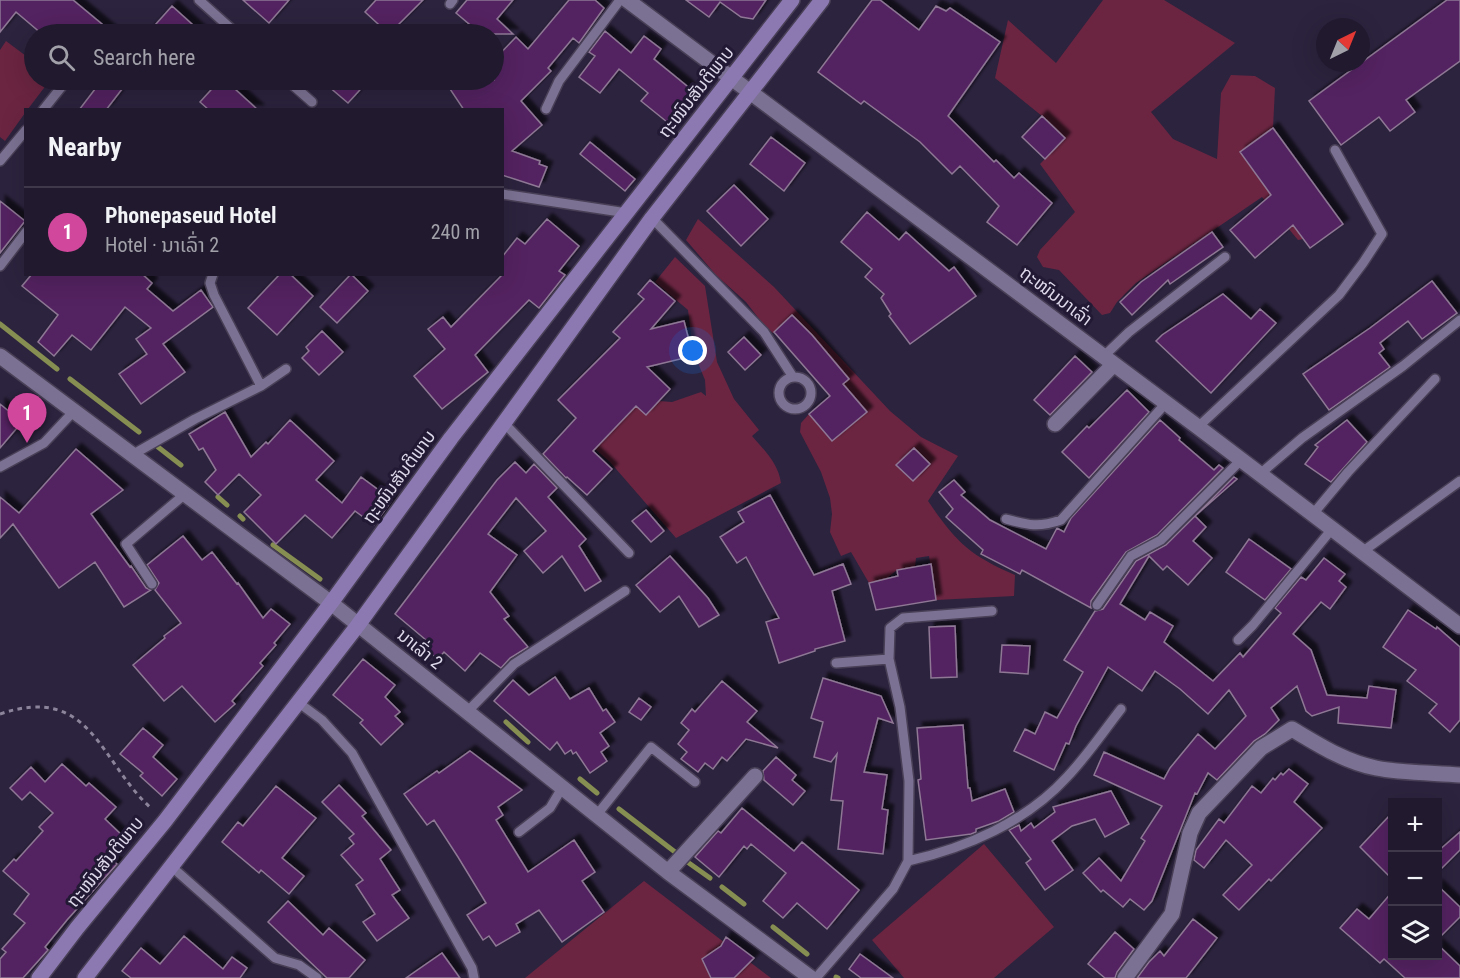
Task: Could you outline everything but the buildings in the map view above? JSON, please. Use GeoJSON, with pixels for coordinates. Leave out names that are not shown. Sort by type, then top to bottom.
{"type":"FeatureCollection","features":[{"type":"Feature","properties":{"kind":"street","name":"ຖະໜົນນາເລົ່າ"},"geometry":{"type":"LineString","coordinates":[[627,0],[645,7],[731,78],[1460,626]]}},
{"type":"Feature","properties":{"kind":"street","name":"ຖະໜົນສັນຕິພາບ"},"geometry":{"type":"LineString","coordinates":[[39,978],[165,821],[331,603],[451,438],[792,0]]}},
{"type":"Feature","properties":{"kind":"street"},"geometry":{"type":"LineString","coordinates":[[85,978],[358,625],[652,219],[822,0]]}},
{"type":"Feature","properties":{"kind":"street","name":"ນາເລົ່າ 2"},"geometry":{"type":"LineString","coordinates":[[0,356],[331,603],[596,816],[811,978]]}},
{"type":"Feature","properties":{"kind":"street"},"geometry":{"type":"LineString","coordinates":[[1055,424],[1109,360]]}},
{"type":"Feature","properties":{"kind":"street"},"geometry":{"type":"LineString","coordinates":[[1125,978],[1172,914],[1190,833],[1199,813],[1261,748],[1292,729],[1332,753],[1378,769],[1460,775]]}},
{"type":"Feature","properties":{"kind":"street"},"geometry":{"type":"LineString","coordinates":[[668,872],[755,776]]}},
{"type":"Feature","properties":{"kind":"lane"},"geometry":{"type":"LineString","coordinates":[[199,0],[226,24]]}},
{"type":"Feature","properties":{"kind":"lane"},"geometry":{"type":"LineString","coordinates":[[546,109],[559,81],[620,0]]}},
{"type":"Feature","properties":{"kind":"lane"},"geometry":{"type":"LineString","coordinates":[[45,108],[59,90]]}},
{"type":"Feature","properties":{"kind":"lane"},"geometry":{"type":"LineString","coordinates":[[298,90],[312,102]]}},
{"type":"Feature","properties":{"kind":"lane"},"geometry":{"type":"LineString","coordinates":[[0,161],[24,132]]}},
{"type":"Feature","properties":{"kind":"lane"},"geometry":{"type":"LineString","coordinates":[[1198,427],[1339,295],[1382,234],[1335,150]]}},
{"type":"Feature","properties":{"kind":"lane"},"geometry":{"type":"LineString","coordinates":[[504,194],[627,213]]}},
{"type":"Feature","properties":{"kind":"lane"},"geometry":{"type":"LineString","coordinates":[[652,219],[764,332],[793,377]]}},
{"type":"Feature","properties":{"kind":"lane"},"geometry":{"type":"LineString","coordinates":[[0,266],[24,235]]}},
{"type":"Feature","properties":{"kind":"lane"},"geometry":{"type":"LineString","coordinates":[[1109,360],[1129,332],[1225,257]]}},
{"type":"Feature","properties":{"kind":"lane"},"geometry":{"type":"LineString","coordinates":[[212,276],[210,283],[214,295],[261,386]]}},
{"type":"Feature","properties":{"kind":"lane"},"geometry":{"type":"LineString","coordinates":[[1260,474],[1302,438],[1402,366],[1460,320]]}},
{"type":"Feature","properties":{"kind":"lane"},"geometry":{"type":"LineString","coordinates":[[132,454],[261,386],[286,369]]}},
{"type":"Feature","properties":{"kind":"lane"},"geometry":{"type":"LineString","coordinates":[[1313,514],[1348,472],[1435,379]]}},
{"type":"Feature","properties":{"kind":"lane"},"geometry":{"type":"LineString","coordinates":[[1006,519],[1033,526],[1061,520],[1166,403]]}},
{"type":"Feature","properties":{"kind":"lane"},"geometry":{"type":"LineString","coordinates":[[0,467],[44,443],[74,411]]}},
{"type":"Feature","properties":{"kind":"lane"},"geometry":{"type":"LineString","coordinates":[[504,423],[629,553]]}},
{"type":"Feature","properties":{"kind":"lane"},"geometry":{"type":"LineString","coordinates":[[1097,605],[1131,556],[1161,540],[1241,460]]}},
{"type":"Feature","properties":{"kind":"lane"},"geometry":{"type":"LineString","coordinates":[[1362,552],[1460,481]]}},
{"type":"Feature","properties":{"kind":"lane"},"geometry":{"type":"LineString","coordinates":[[152,584],[126,544],[185,494]]}},
{"type":"Feature","properties":{"kind":"lane"},"geometry":{"type":"LineString","coordinates":[[1238,640],[1332,529]]}},
{"type":"Feature","properties":{"kind":"lane"},"geometry":{"type":"LineString","coordinates":[[466,713],[514,664],[625,591]]}},
{"type":"Feature","properties":{"kind":"lane"},"geometry":{"type":"LineString","coordinates":[[816,978],[892,889],[908,861],[909,781],[900,707],[889,659],[890,628],[903,618],[992,612]]}},
{"type":"Feature","properties":{"kind":"lane"},"geometry":{"type":"LineString","coordinates":[[836,663],[889,659]]}},
{"type":"Feature","properties":{"kind":"lane"},"geometry":{"type":"LineString","coordinates":[[299,703],[322,720],[352,753],[472,968],[474,978]]}},
{"type":"Feature","properties":{"kind":"lane"},"geometry":{"type":"LineString","coordinates":[[908,861],[933,855],[980,838],[1033,809],[1067,777],[1121,709]]}},
{"type":"Feature","properties":{"kind":"lane"},"geometry":{"type":"LineString","coordinates":[[596,816],[651,747],[695,782]]}},
{"type":"Feature","properties":{"kind":"lane"},"geometry":{"type":"LineString","coordinates":[[519,832],[550,808],[562,788]]}},
{"type":"Feature","properties":{"kind":"lane"},"geometry":{"type":"LineString","coordinates":[[172,867],[275,958],[299,965],[317,978]]}},
{"type":"Feature","properties":{"kind":"path"},"geometry":{"type":"LineString","coordinates":[[0,714],[35,706],[60,709],[75,718],[96,736],[142,800],[165,821]]}},
{"type":"Feature","properties":{"kind":"shaded area"},"geometry":{"type":"Polygon","coordinates":[[[1103,0],[1164,0],[1235,43],[1151,112],[1173,139],[1217,159],[1221,93],[1231,75],[1255,76],[1275,88],[1273,128],[1240,152],[1303,239],[1298,240],[1262,197],[1136,283],[1117,302],[1110,313],[1102,315],[1059,270],[1043,267],[1037,257],[1040,250],[1075,212],[1040,164],[1065,138],[995,78],[1008,20],[1056,63],[1103,0]]]}},
{"type":"Feature","properties":{"kind":"shaded area"},"geometry":{"type":"Polygon","coordinates":[[[6,41],[24,54],[24,90],[42,90],[29,108],[24,108],[24,114],[5,141],[0,137],[0,50],[6,41]]]}},
{"type":"Feature","properties":{"kind":"shaded area"},"geometry":{"type":"Polygon","coordinates":[[[698,219],[774,287],[890,411],[921,437],[958,456],[928,501],[947,527],[965,546],[986,561],[1015,575],[1014,596],[936,600],[929,556],[916,558],[915,567],[897,570],[887,578],[869,583],[851,552],[841,556],[830,532],[832,514],[830,498],[821,472],[800,432],[801,423],[809,414],[832,441],[867,412],[844,385],[829,396],[849,379],[829,357],[810,374],[812,335],[792,315],[773,333],[746,302],[716,275],[686,240],[698,219]],[[913,448],[897,465],[913,481],[930,464],[913,448]]]}},
{"type":"Feature","properties":{"kind":"shaded area"},"geometry":{"type":"Polygon","coordinates":[[[675,257],[705,286],[717,362],[734,399],[759,430],[752,436],[774,463],[781,483],[676,538],[610,462],[595,449],[622,421],[578,379],[593,365],[646,415],[659,401],[672,402],[701,392],[706,396],[705,380],[693,351],[688,310],[655,282],[675,257]]]}},
{"type":"Feature","properties":{"kind":"shaded area"},"geometry":{"type":"Polygon","coordinates":[[[984,844],[1054,927],[994,978],[904,978],[872,940],[984,844]]]}},
{"type":"Feature","properties":{"kind":"shaded area"},"geometry":{"type":"Polygon","coordinates":[[[644,881],[771,978],[525,978],[644,881]]]}},
{"type":"Feature","properties":{"kind":"waterway"},"geometry":{"type":"LineString","coordinates":[[0,324],[57,369]]}},
{"type":"Feature","properties":{"kind":"waterway"},"geometry":{"type":"LineString","coordinates":[[70,379],[139,432]]}},
{"type":"Feature","properties":{"kind":"waterway"},"geometry":{"type":"LineString","coordinates":[[158,447],[181,465]]}},
{"type":"Feature","properties":{"kind":"waterway"},"geometry":{"type":"LineString","coordinates":[[218,497],[227,505]]}},
{"type":"Feature","properties":{"kind":"waterway"},"geometry":{"type":"LineString","coordinates":[[240,516],[243,519]]}},
{"type":"Feature","properties":{"kind":"waterway"},"geometry":{"type":"LineString","coordinates":[[273,545],[320,579]]}},
{"type":"Feature","properties":{"kind":"waterway"},"geometry":{"type":"LineString","coordinates":[[506,722],[528,742]]}},
{"type":"Feature","properties":{"kind":"waterway"},"geometry":{"type":"LineString","coordinates":[[580,779],[597,793]]}},
{"type":"Feature","properties":{"kind":"waterway"},"geometry":{"type":"LineString","coordinates":[[619,809],[675,852]]}},
{"type":"Feature","properties":{"kind":"waterway"},"geometry":{"type":"LineString","coordinates":[[686,861],[710,878]]}},
{"type":"Feature","properties":{"kind":"waterway"},"geometry":{"type":"LineString","coordinates":[[722,887],[744,904]]}},
{"type":"Feature","properties":{"kind":"waterway"},"geometry":{"type":"LineString","coordinates":[[773,927],[807,954]]}},
{"type":"Feature","properties":{"kind":"place","name":"Phonepaseud Hotel"},"geometry":{"type":"Point","coordinates":[27,443]}}]}
